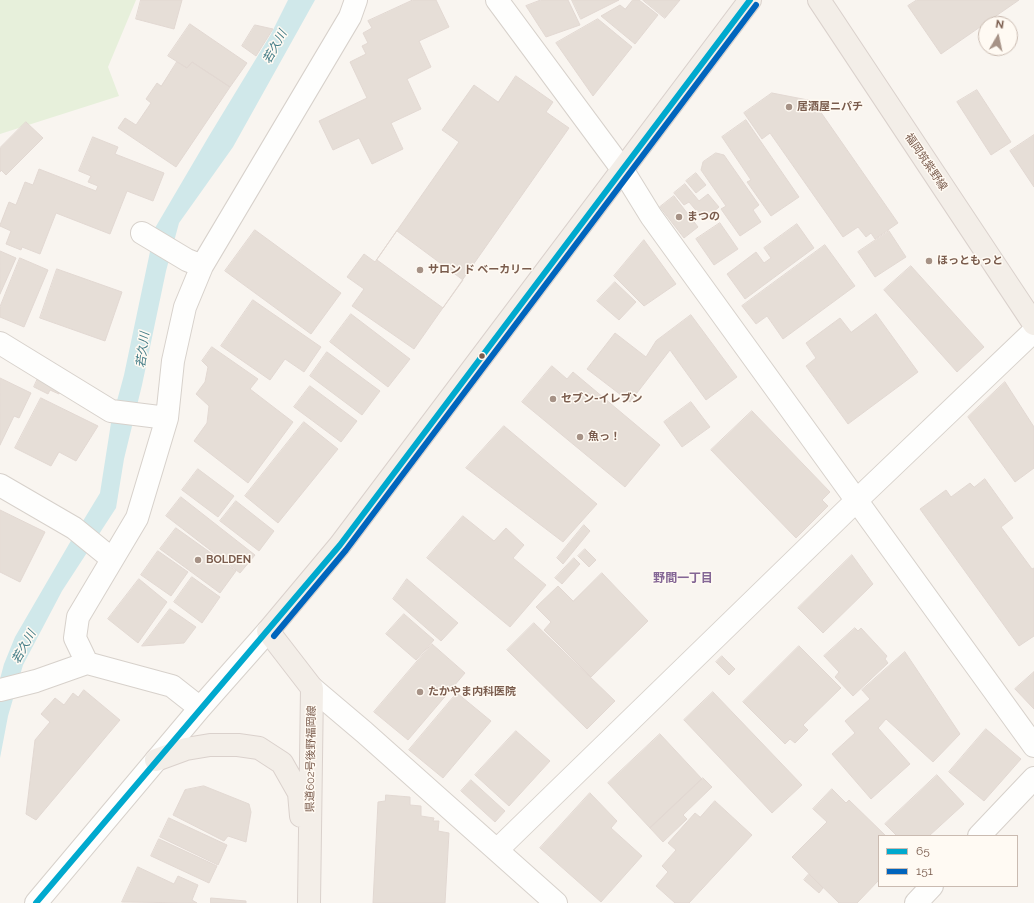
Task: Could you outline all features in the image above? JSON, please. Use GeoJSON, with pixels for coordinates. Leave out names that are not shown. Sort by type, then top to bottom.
{"type":"FeatureCollection","features":[{"type":"Feature","properties":{"kind":"main road"},"geometry":{"type":"LineString","coordinates":[[312,688],[268,631],[340,545],[750,0]]}},
{"type":"Feature","properties":{"kind":"main road","name":"福岡筑紫野線"},"geometry":{"type":"LineString","coordinates":[[819,0],[1034,324]]}},
{"type":"Feature","properties":{"kind":"main road","name":"県道602号後野福岡線"},"geometry":{"type":"LineString","coordinates":[[309,896],[312,688]]}},
{"type":"Feature","properties":{"kind":"main road"},"geometry":{"type":"LineString","coordinates":[[156,760],[186,749],[210,745],[238,745],[259,748],[282,763],[299,793],[309,896]]}},
{"type":"Feature","properties":{"kind":"street"},"geometry":{"type":"LineString","coordinates":[[87,663],[75,638],[78,617],[108,556],[137,518],[163,417],[184,307],[195,263],[350,17],[356,0]]}},
{"type":"Feature","properties":{"kind":"street"},"geometry":{"type":"LineString","coordinates":[[497,0],[622,169],[651,216],[1034,746]]}},
{"type":"Feature","properties":{"kind":"street"},"geometry":{"type":"LineString","coordinates":[[142,233],[195,263]]}},
{"type":"Feature","properties":{"kind":"street"},"geometry":{"type":"LineString","coordinates":[[497,850],[857,500],[1034,331]]}},
{"type":"Feature","properties":{"kind":"street"},"geometry":{"type":"LineString","coordinates":[[0,343],[112,411],[163,417]]}},
{"type":"Feature","properties":{"kind":"street"},"geometry":{"type":"LineString","coordinates":[[0,485],[74,528],[108,556]]}},
{"type":"Feature","properties":{"kind":"street"},"geometry":{"type":"LineString","coordinates":[[36,903],[200,708],[268,631]]}},
{"type":"Feature","properties":{"kind":"street"},"geometry":{"type":"LineString","coordinates":[[0,690],[36,681],[87,663],[172,686],[200,708]]}},
{"type":"Feature","properties":{"kind":"street"},"geometry":{"type":"LineString","coordinates":[[312,688],[364,732],[556,903]]}},
{"type":"Feature","properties":{"kind":"street"},"geometry":{"type":"LineString","coordinates":[[980,835],[1034,778]]}},
{"type":"Feature","properties":{"kind":"street"},"geometry":{"type":"LineString","coordinates":[[916,903],[931,887]]}},
{"type":"Feature","properties":{"kind":"green space"},"geometry":{"type":"Polygon","coordinates":[[[0,0],[136,0],[108,67],[119,96],[0,134],[0,0]]]}},
{"type":"Feature","properties":{"kind":"water","name":"若久川"},"geometry":{"type":"Polygon","coordinates":[[[288,0],[315,0],[233,147],[179,223],[166,271],[142,385],[124,459],[116,508],[62,591],[23,665],[8,716],[0,758],[0,679],[4,664],[15,637],[100,493],[111,423],[124,375],[155,228],[271,34],[288,0]]]}},
{"type":"Feature","properties":{"kind":"building"},"geometry":{"type":"Polygon","coordinates":[[[141,0],[182,0],[174,29],[136,19],[141,0]]]}},
{"type":"Feature","properties":{"kind":"building"},"geometry":{"type":"Polygon","coordinates":[[[413,0],[436,0],[449,27],[419,41],[431,67],[407,79],[421,109],[391,123],[403,149],[372,164],[359,138],[333,150],[319,121],[367,98],[350,62],[366,54],[362,46],[368,43],[363,33],[372,28],[368,21],[413,0]]]}},
{"type":"Feature","properties":{"kind":"building"},"geometry":{"type":"Polygon","coordinates":[[[541,0],[568,0],[580,25],[546,37],[526,6],[541,0]]]}},
{"type":"Feature","properties":{"kind":"building"},"geometry":{"type":"Polygon","coordinates":[[[572,0],[619,0],[581,19],[572,0]]]}},
{"type":"Feature","properties":{"kind":"building"},"geometry":{"type":"Polygon","coordinates":[[[633,0],[639,0],[658,15],[635,44],[601,16],[620,5],[625,9],[633,0]]]}},
{"type":"Feature","properties":{"kind":"building"},"geometry":{"type":"Polygon","coordinates":[[[643,0],[680,0],[665,18],[643,0]]]}},
{"type":"Feature","properties":{"kind":"building"},"geometry":{"type":"Polygon","coordinates":[[[917,0],[1019,0],[996,16],[978,16],[978,28],[941,54],[908,6],[917,0]]]}},
{"type":"Feature","properties":{"kind":"building"},"geometry":{"type":"Polygon","coordinates":[[[598,19],[632,47],[593,96],[556,43],[598,19]]]}},
{"type":"Feature","properties":{"kind":"building"},"geometry":{"type":"Polygon","coordinates":[[[190,24],[247,63],[230,87],[192,62],[187,68],[168,56],[190,24]]]}},
{"type":"Feature","properties":{"kind":"building"},"geometry":{"type":"Polygon","coordinates":[[[255,25],[273,29],[256,56],[242,46],[255,25]]]}},
{"type":"Feature","properties":{"kind":"building"},"geometry":{"type":"Polygon","coordinates":[[[177,62],[187,68],[192,62],[230,87],[176,167],[118,128],[125,118],[136,125],[151,103],[146,99],[157,83],[161,86],[177,62]]]}},
{"type":"Feature","properties":{"kind":"building"},"geometry":{"type":"Polygon","coordinates":[[[516,76],[553,102],[546,112],[569,128],[414,349],[352,306],[364,289],[347,277],[364,254],[375,262],[459,142],[442,130],[474,85],[498,102],[516,76]]]}},
{"type":"Feature","properties":{"kind":"building"},"geometry":{"type":"Polygon","coordinates":[[[977,90],[1011,142],[991,155],[957,102],[977,90]]]}},
{"type":"Feature","properties":{"kind":"building"},"geometry":{"type":"Polygon","coordinates":[[[772,93],[813,101],[898,223],[875,239],[871,233],[866,237],[858,227],[843,237],[770,133],[762,139],[744,113],[772,93]]]}},
{"type":"Feature","properties":{"kind":"building"},"geometry":{"type":"Polygon","coordinates":[[[746,120],[799,197],[771,216],[747,182],[751,180],[722,137],[746,120]]]}},
{"type":"Feature","properties":{"kind":"building"},"geometry":{"type":"Polygon","coordinates":[[[26,122],[43,138],[6,175],[1,170],[0,172],[0,148],[26,122]]]}},
{"type":"Feature","properties":{"kind":"building"},"geometry":{"type":"Polygon","coordinates":[[[1034,135],[1034,187],[1010,151],[1034,135]]]}},
{"type":"Feature","properties":{"kind":"building"},"geometry":{"type":"Polygon","coordinates":[[[93,137],[118,147],[115,154],[164,173],[153,201],[127,191],[110,234],[56,213],[40,254],[22,247],[21,250],[6,244],[11,231],[0,225],[9,202],[16,205],[25,182],[33,185],[39,169],[96,191],[98,186],[88,182],[91,176],[79,171],[93,137]]]}},
{"type":"Feature","properties":{"kind":"building"},"geometry":{"type":"Polygon","coordinates":[[[716,153],[724,155],[759,205],[753,210],[761,222],[740,236],[721,209],[726,206],[701,170],[703,162],[716,153]]]}},
{"type":"Feature","properties":{"kind":"building"},"geometry":{"type":"Polygon","coordinates":[[[696,173],[706,185],[696,193],[686,181],[696,173]]]}},
{"type":"Feature","properties":{"kind":"building"},"geometry":{"type":"Polygon","coordinates":[[[685,184],[699,201],[708,194],[719,207],[704,220],[689,202],[684,205],[674,193],[685,184]]]}},
{"type":"Feature","properties":{"kind":"building","name":"まつの"},"geometry":{"type":"Polygon","coordinates":[[[674,196],[698,227],[684,238],[660,207],[674,196]]]}},
{"type":"Feature","properties":{"kind":"building"},"geometry":{"type":"Polygon","coordinates":[[[720,223],[738,249],[714,265],[696,239],[720,223]]]}},
{"type":"Feature","properties":{"kind":"building"},"geometry":{"type":"Polygon","coordinates":[[[797,224],[814,248],[745,299],[727,274],[756,252],[764,263],[771,258],[764,248],[797,224]]]}},
{"type":"Feature","properties":{"kind":"building"},"geometry":{"type":"Polygon","coordinates":[[[255,230],[341,293],[311,334],[225,271],[255,230]]]}},
{"type":"Feature","properties":{"kind":"building","name":"サロン ド ベーカリー"},"geometry":{"type":"Polygon","coordinates":[[[397,231],[463,280],[443,308],[377,260],[397,231]]]}},
{"type":"Feature","properties":{"kind":"building"},"geometry":{"type":"Polygon","coordinates":[[[889,231],[906,257],[875,277],[858,252],[889,231]]]}},
{"type":"Feature","properties":{"kind":"building"},"geometry":{"type":"Polygon","coordinates":[[[644,240],[676,284],[644,306],[614,276],[644,240]]]}},
{"type":"Feature","properties":{"kind":"building"},"geometry":{"type":"Polygon","coordinates":[[[825,245],[855,286],[783,339],[767,316],[756,324],[742,306],[825,245]]]}},
{"type":"Feature","properties":{"kind":"building"},"geometry":{"type":"Polygon","coordinates":[[[0,251],[16,258],[0,294],[0,251]]]}},
{"type":"Feature","properties":{"kind":"building"},"geometry":{"type":"Polygon","coordinates":[[[20,258],[48,270],[24,327],[0,317],[0,307],[20,258]]]}},
{"type":"Feature","properties":{"kind":"building"},"geometry":{"type":"Polygon","coordinates":[[[911,266],[984,347],[957,372],[884,290],[911,266]]]}},
{"type":"Feature","properties":{"kind":"building"},"geometry":{"type":"Polygon","coordinates":[[[57,269],[122,292],[105,341],[40,318],[57,269]]]}},
{"type":"Feature","properties":{"kind":"building"},"geometry":{"type":"Polygon","coordinates":[[[615,282],[636,302],[619,320],[597,301],[615,282]]]}},
{"type":"Feature","properties":{"kind":"building"},"geometry":{"type":"Polygon","coordinates":[[[253,300],[321,347],[304,372],[285,359],[270,380],[221,346],[253,300]]]}},
{"type":"Feature","properties":{"kind":"building"},"geometry":{"type":"Polygon","coordinates":[[[351,314],[410,359],[388,387],[330,342],[351,314]]]}},
{"type":"Feature","properties":{"kind":"building"},"geometry":{"type":"Polygon","coordinates":[[[876,314],[918,372],[848,424],[806,366],[816,358],[806,343],[840,318],[851,332],[876,314]]]}},
{"type":"Feature","properties":{"kind":"building"},"geometry":{"type":"Polygon","coordinates":[[[691,315],[737,377],[706,400],[670,350],[630,402],[587,369],[615,333],[646,357],[656,341],[691,315]]]}},
{"type":"Feature","properties":{"kind":"building"},"geometry":{"type":"Polygon","coordinates":[[[212,347],[258,379],[250,389],[293,422],[248,483],[194,441],[207,423],[209,406],[196,394],[205,382],[208,367],[202,361],[212,347]]]}},
{"type":"Feature","properties":{"kind":"building"},"geometry":{"type":"Polygon","coordinates":[[[327,352],[380,391],[362,415],[310,376],[327,352]]]}},
{"type":"Feature","properties":{"kind":"building"},"geometry":{"type":"Polygon","coordinates":[[[552,366],[567,379],[573,372],[660,445],[625,487],[522,402],[552,366]]]}},
{"type":"Feature","properties":{"kind":"building"},"geometry":{"type":"Polygon","coordinates":[[[39,376],[61,390],[59,394],[50,390],[48,394],[34,387],[39,376]]]}},
{"type":"Feature","properties":{"kind":"building"},"geometry":{"type":"Polygon","coordinates":[[[0,378],[31,393],[19,418],[14,416],[0,445],[0,378]]]}},
{"type":"Feature","properties":{"kind":"building"},"geometry":{"type":"Polygon","coordinates":[[[1005,382],[1034,427],[1034,468],[1015,482],[968,417],[1005,382]]]}},
{"type":"Feature","properties":{"kind":"building"},"geometry":{"type":"Polygon","coordinates":[[[310,386],[357,421],[341,442],[294,407],[310,386]]]}},
{"type":"Feature","properties":{"kind":"building"},"geometry":{"type":"Polygon","coordinates":[[[41,398],[98,426],[76,461],[59,452],[51,466],[15,448],[41,398]]]}},
{"type":"Feature","properties":{"kind":"building"},"geometry":{"type":"Polygon","coordinates":[[[691,402],[710,427],[682,447],[664,422],[691,402]]]}},
{"type":"Feature","properties":{"kind":"building"},"geometry":{"type":"Polygon","coordinates":[[[752,411],[830,492],[822,500],[828,506],[796,538],[711,450],[752,411]]]}},
{"type":"Feature","properties":{"kind":"building"},"geometry":{"type":"Polygon","coordinates":[[[304,422],[338,449],[278,523],[245,496],[304,422]]]}},
{"type":"Feature","properties":{"kind":"building"},"geometry":{"type":"Polygon","coordinates":[[[504,426],[597,504],[563,542],[466,468],[504,426]]]}},
{"type":"Feature","properties":{"kind":"building"},"geometry":{"type":"Polygon","coordinates":[[[198,469],[234,496],[218,517],[182,490],[198,469]]]}},
{"type":"Feature","properties":{"kind":"building"},"geometry":{"type":"Polygon","coordinates":[[[985,479],[1013,518],[1001,527],[1032,569],[1034,568],[1034,636],[1019,646],[920,509],[946,490],[951,497],[970,483],[974,487],[985,479]]]}},
{"type":"Feature","properties":{"kind":"building"},"geometry":{"type":"Polygon","coordinates":[[[181,497],[255,555],[240,573],[166,516],[181,497]]]}},
{"type":"Feature","properties":{"kind":"building"},"geometry":{"type":"Polygon","coordinates":[[[236,501],[274,531],[259,551],[220,521],[236,501]]]}},
{"type":"Feature","properties":{"kind":"building"},"geometry":{"type":"Polygon","coordinates":[[[0,510],[45,532],[20,582],[0,572],[0,510]]]}},
{"type":"Feature","properties":{"kind":"building"},"geometry":{"type":"Polygon","coordinates":[[[463,516],[494,541],[506,528],[524,545],[513,558],[546,585],[510,627],[427,558],[463,516]]]}},
{"type":"Feature","properties":{"kind":"building"},"geometry":{"type":"Polygon","coordinates":[[[584,525],[590,531],[563,564],[557,558],[584,525]]]}},
{"type":"Feature","properties":{"kind":"building","name":"BOLDEN"},"geometry":{"type":"Polygon","coordinates":[[[176,528],[236,571],[220,593],[160,549],[176,528]]]}},
{"type":"Feature","properties":{"kind":"building"},"geometry":{"type":"Polygon","coordinates":[[[585,549],[596,560],[589,567],[578,556],[585,549]]]}},
{"type":"Feature","properties":{"kind":"building"},"geometry":{"type":"Polygon","coordinates":[[[158,551],[188,572],[171,596],[141,575],[158,551]]]}},
{"type":"Feature","properties":{"kind":"building"},"geometry":{"type":"Polygon","coordinates":[[[852,555],[873,584],[823,633],[798,608],[852,555]]]}},
{"type":"Feature","properties":{"kind":"building"},"geometry":{"type":"Polygon","coordinates":[[[574,558],[580,564],[562,584],[555,578],[574,558]]]}},
{"type":"Feature","properties":{"kind":"building"},"geometry":{"type":"Polygon","coordinates":[[[602,573],[648,621],[591,677],[544,630],[551,622],[536,607],[558,586],[573,601],[602,573]]]}},
{"type":"Feature","properties":{"kind":"building"},"geometry":{"type":"Polygon","coordinates":[[[192,577],[220,597],[202,623],[174,602],[192,577]]]}},
{"type":"Feature","properties":{"kind":"building"},"geometry":{"type":"Polygon","coordinates":[[[139,579],[167,602],[138,643],[108,619],[139,579]]]}},
{"type":"Feature","properties":{"kind":"building"},"geometry":{"type":"Polygon","coordinates":[[[407,579],[458,623],[441,641],[393,599],[407,579]]]}},
{"type":"Feature","properties":{"kind":"building"},"geometry":{"type":"Polygon","coordinates":[[[170,609],[196,627],[184,643],[142,646],[170,609]]]}},
{"type":"Feature","properties":{"kind":"building"},"geometry":{"type":"Polygon","coordinates":[[[404,614],[434,640],[416,660],[386,634],[404,614]]]}},
{"type":"Feature","properties":{"kind":"building"},"geometry":{"type":"Polygon","coordinates":[[[534,623],[615,701],[587,729],[507,650],[534,623]]]}},
{"type":"Feature","properties":{"kind":"building"},"geometry":{"type":"Polygon","coordinates":[[[855,628],[858,631],[861,628],[887,656],[885,659],[888,663],[853,696],[835,677],[839,672],[824,656],[855,628]]]}},
{"type":"Feature","properties":{"kind":"building","name":"たかやま内科医院"},"geometry":{"type":"Polygon","coordinates":[[[432,644],[465,673],[408,740],[374,712],[432,644]]]}},
{"type":"Feature","properties":{"kind":"building"},"geometry":{"type":"Polygon","coordinates":[[[799,646],[841,688],[803,725],[808,730],[795,743],[790,739],[785,744],[743,702],[799,646]]]}},
{"type":"Feature","properties":{"kind":"building"},"geometry":{"type":"Polygon","coordinates":[[[905,652],[960,734],[933,762],[886,719],[878,728],[910,764],[871,799],[832,754],[855,733],[845,721],[870,699],[862,690],[905,652]]]}},
{"type":"Feature","properties":{"kind":"building"},"geometry":{"type":"Polygon","coordinates":[[[722,656],[735,669],[729,675],[716,662],[722,656]]]}},
{"type":"Feature","properties":{"kind":"building"},"geometry":{"type":"Polygon","coordinates":[[[1034,672],[1034,709],[1015,689],[1034,672]]]}},
{"type":"Feature","properties":{"kind":"building"},"geometry":{"type":"Polygon","coordinates":[[[84,690],[120,720],[36,820],[26,814],[35,740],[50,722],[41,714],[55,698],[64,705],[73,693],[78,697],[84,690]]]}},
{"type":"Feature","properties":{"kind":"building"},"geometry":{"type":"Polygon","coordinates":[[[713,692],[802,785],[772,813],[684,720],[713,692]]]}},
{"type":"Feature","properties":{"kind":"building"},"geometry":{"type":"Polygon","coordinates":[[[457,693],[491,721],[443,778],[409,750],[457,693]]]}},
{"type":"Feature","properties":{"kind":"building"},"geometry":{"type":"Polygon","coordinates":[[[986,729],[1021,759],[984,801],[949,772],[986,729]]]}},
{"type":"Feature","properties":{"kind":"building"},"geometry":{"type":"Polygon","coordinates":[[[516,731],[550,761],[509,806],[475,775],[516,731]]]}},
{"type":"Feature","properties":{"kind":"building"},"geometry":{"type":"Polygon","coordinates":[[[660,734],[702,779],[650,828],[608,783],[660,734]]]}},
{"type":"Feature","properties":{"kind":"building"},"geometry":{"type":"Polygon","coordinates":[[[937,775],[964,804],[930,835],[896,835],[885,824],[937,775]]]}},
{"type":"Feature","properties":{"kind":"building"},"geometry":{"type":"Polygon","coordinates":[[[703,778],[712,787],[683,815],[687,819],[663,842],[650,828],[703,778]]]}},
{"type":"Feature","properties":{"kind":"building"},"geometry":{"type":"Polygon","coordinates":[[[471,780],[505,811],[495,822],[461,791],[471,780]]]}},
{"type":"Feature","properties":{"kind":"building"},"geometry":{"type":"Polygon","coordinates":[[[204,786],[249,804],[251,812],[246,842],[228,836],[224,841],[173,815],[185,790],[204,786]]]}},
{"type":"Feature","properties":{"kind":"building"},"geometry":{"type":"Polygon","coordinates":[[[832,789],[846,803],[849,800],[885,835],[878,835],[878,881],[857,903],[839,903],[792,857],[827,822],[813,809],[832,789]]]}},
{"type":"Feature","properties":{"kind":"building"},"geometry":{"type":"Polygon","coordinates":[[[590,793],[617,821],[611,828],[642,856],[601,902],[540,848],[590,793]]]}},
{"type":"Feature","properties":{"kind":"building"},"geometry":{"type":"Polygon","coordinates":[[[386,795],[410,797],[410,805],[421,806],[421,816],[434,818],[433,821],[439,821],[438,831],[449,833],[445,903],[373,903],[378,802],[385,801],[386,795]]]}},
{"type":"Feature","properties":{"kind":"building"},"geometry":{"type":"Polygon","coordinates":[[[715,801],[752,835],[689,903],[675,903],[656,886],[668,872],[662,866],[676,850],[668,843],[695,813],[700,817],[715,801]]]}},
{"type":"Feature","properties":{"kind":"building"},"geometry":{"type":"Polygon","coordinates":[[[169,818],[227,845],[218,865],[160,837],[169,818]]]}},
{"type":"Feature","properties":{"kind":"building"},"geometry":{"type":"Polygon","coordinates":[[[159,839],[217,866],[209,883],[151,856],[159,839]]]}},
{"type":"Feature","properties":{"kind":"building"},"geometry":{"type":"Polygon","coordinates":[[[138,867],[174,884],[178,876],[198,885],[192,900],[197,903],[122,902],[138,867]]]}},
{"type":"Feature","properties":{"kind":"building"},"geometry":{"type":"Polygon","coordinates":[[[809,874],[823,888],[819,893],[804,880],[809,874]]]}},
{"type":"Feature","properties":{"kind":"building"},"geometry":{"type":"Polygon","coordinates":[[[211,898],[246,901],[246,903],[211,903],[211,898]]]}},
{"type":"Feature","properties":{"kind":"transit line","name":"65"},"geometry":{"type":"LineString","coordinates":[[36,903],[340,545],[750,0]]}},
{"type":"Feature","properties":{"kind":"transit line","name":"151"},"geometry":{"type":"LineString","coordinates":[[274,636],[346,550],[756,5]]}},
{"type":"Feature","properties":{"kind":"place","name":"居酒屋ニパチ"},"geometry":{"type":"Point","coordinates":[789,107]}},
{"type":"Feature","properties":{"kind":"place","name":"まつの"},"geometry":{"type":"Point","coordinates":[679,217]}},
{"type":"Feature","properties":{"kind":"place","name":"ほっともっと"},"geometry":{"type":"Point","coordinates":[929,261]}},
{"type":"Feature","properties":{"kind":"place","name":"サロン ド ベーカリー"},"geometry":{"type":"Point","coordinates":[420,270]}},
{"type":"Feature","properties":{"kind":"place","name":"セブン-イレブン"},"geometry":{"type":"Point","coordinates":[553,399]}},
{"type":"Feature","properties":{"kind":"place","name":"魚っ！"},"geometry":{"type":"Point","coordinates":[580,437]}},
{"type":"Feature","properties":{"kind":"place","name":"BOLDEN"},"geometry":{"type":"Point","coordinates":[198,560]}},
{"type":"Feature","properties":{"kind":"place","name":"たかやま内科医院"},"geometry":{"type":"Point","coordinates":[420,692]}},
{"type":"Feature","properties":{"kind":"district","name":"野間一丁目"},"geometry":{"type":"Point","coordinates":[683,578]}}]}
